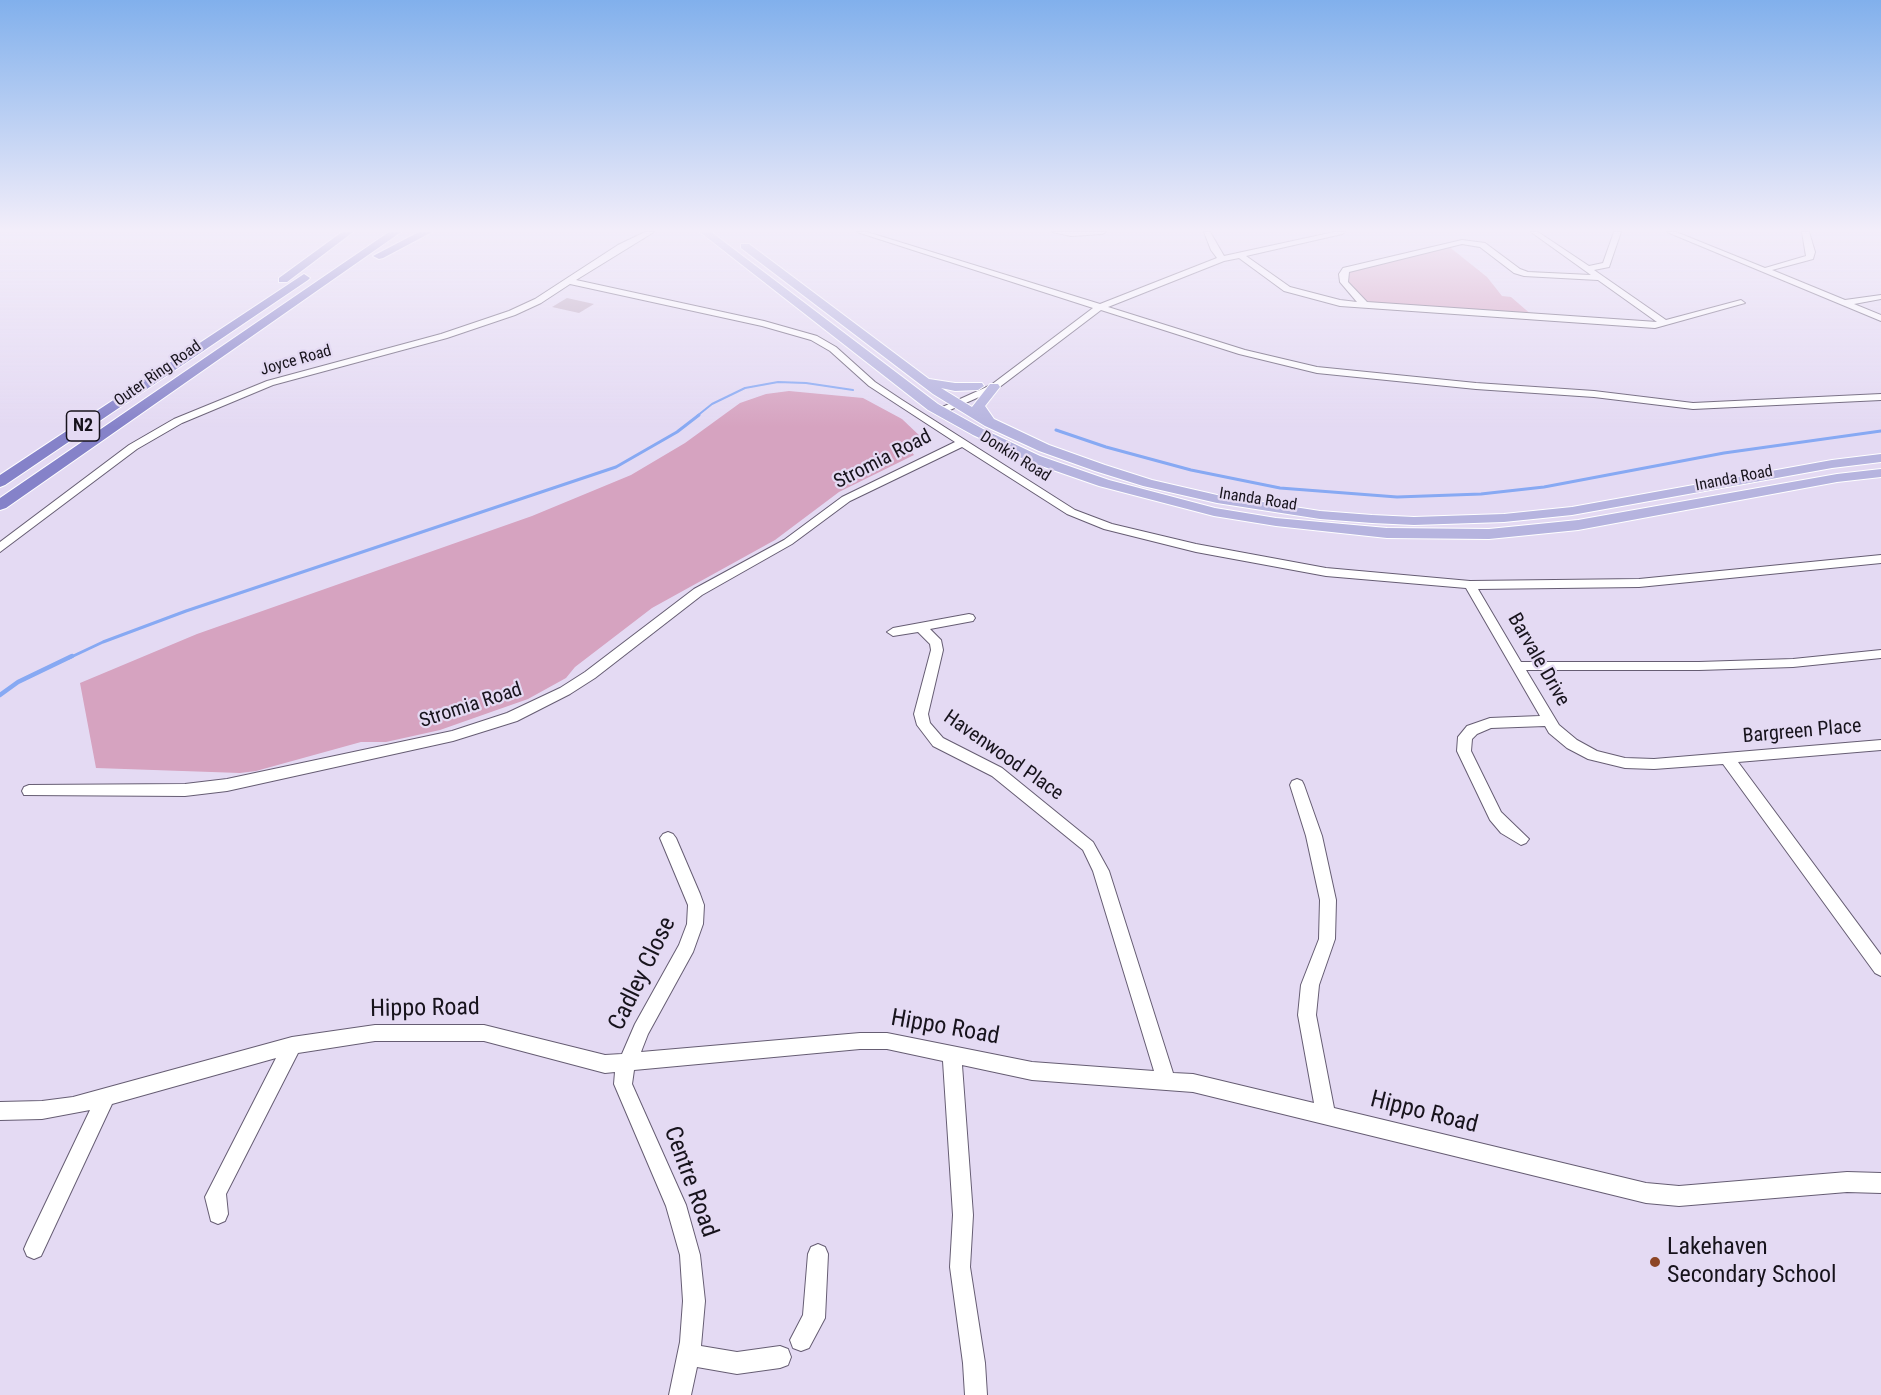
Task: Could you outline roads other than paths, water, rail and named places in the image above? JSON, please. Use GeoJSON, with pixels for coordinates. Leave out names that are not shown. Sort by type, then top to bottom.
{"type":"FeatureCollection","features":[{"type":"Feature","properties":{"kind":"highway"},"geometry":{"type":"LineString","coordinates":[[166,370],[262,297]]}},
{"type":"Feature","properties":{"kind":"highway"},"geometry":{"type":"LineString","coordinates":[[225,325],[265,297]]}},
{"type":"Feature","properties":{"kind":"highway","name":"Outer Ring Road"},"geometry":{"type":"LineString","coordinates":[[0,482],[276,297]]}},
{"type":"Feature","properties":{"kind":"highway","name":"Outer Ring Road"},"geometry":{"type":"LineString","coordinates":[[0,505],[302,297]]}},
{"type":"Feature","properties":{"kind":"highway"},"geometry":{"type":"LineString","coordinates":[[122,421],[313,297]]}},
{"type":"Feature","properties":{"kind":"main road","name":"Inanda Road"},"geometry":{"type":"LineString","coordinates":[[796,297],[946,405],[978,432],[1058,468],[1154,498],[1214,512],[1276,522],[1387,533],[1448,535],[1539,530],[1624,518],[1837,478],[1881,473]]}},
{"type":"Feature","properties":{"kind":"main road","name":"Inanda Road"},"geometry":{"type":"LineString","coordinates":[[812,297],[919,377],[946,405],[1059,454],[1115,473],[1185,492],[1300,512],[1414,520],[1504,518],[1572,511],[1832,464],[1881,458]]}},
{"type":"Feature","properties":{"kind":"main road"},"geometry":{"type":"LineString","coordinates":[[919,377],[946,386],[978,386]]}},
{"type":"Feature","properties":{"kind":"main road"},"geometry":{"type":"LineString","coordinates":[[990,423],[978,406],[994,387]]}},
{"type":"Feature","properties":{"kind":"street","name":"Joyce Road"},"geometry":{"type":"LineString","coordinates":[[0,548],[133,447],[178,421],[270,383],[496,319],[544,297]]}},
{"type":"Feature","properties":{"kind":"street","name":"Donkin Road"},"geometry":{"type":"LineString","coordinates":[[643,297],[764,324],[814,338],[833,349],[872,384],[1071,512],[1124,532],[1290,566],[1470,585]]}},
{"type":"Feature","properties":{"kind":"street"},"geometry":{"type":"LineString","coordinates":[[1068,297],[1265,358],[1333,372],[1476,386],[1594,394],[1693,406],[1881,397]]}},
{"type":"Feature","properties":{"kind":"street"},"geometry":{"type":"LineString","coordinates":[[946,405],[994,387],[1012,371],[1100,307],[1125,297]]}},
{"type":"Feature","properties":{"kind":"street"},"geometry":{"type":"LineString","coordinates":[[1315,297],[1328,301],[1364,304],[1650,325],[1741,303]]}},
{"type":"Feature","properties":{"kind":"street"},"geometry":{"type":"LineString","coordinates":[[1358,297],[1364,304]]}},
{"type":"Feature","properties":{"kind":"street"},"geometry":{"type":"LineString","coordinates":[[1628,297],[1665,323]]}},
{"type":"Feature","properties":{"kind":"street"},"geometry":{"type":"LineString","coordinates":[[1830,297],[1881,318]]}},
{"type":"Feature","properties":{"kind":"street"},"geometry":{"type":"LineString","coordinates":[[1844,303],[1880,297]]}},
{"type":"Feature","properties":{"kind":"street"},"geometry":{"type":"LineString","coordinates":[[1083,320],[1103,316],[1129,315]]}},
{"type":"Feature","properties":{"kind":"street"},"geometry":{"type":"LineString","coordinates":[[946,405],[978,386],[1012,371]]}},
{"type":"Feature","properties":{"kind":"street","name":"Stromia Road"},"geometry":{"type":"LineString","coordinates":[[29,791],[185,790],[227,785],[453,736],[512,717],[550,699],[582,680],[698,592],[788,542],[846,499],[962,443]]}},
{"type":"Feature","properties":{"kind":"street","name":"Barvale Drive"},"geometry":{"type":"LineString","coordinates":[[1727,758],[1654,764],[1609,760],[1572,744],[1561,736],[1549,721],[1470,585],[1639,583],[1881,559]]}},
{"type":"Feature","properties":{"kind":"street"},"geometry":{"type":"LineString","coordinates":[[893,632],[969,618]]}},
{"type":"Feature","properties":{"kind":"street","name":"Havenwood Place"},"geometry":{"type":"LineString","coordinates":[[921,627],[936,642],[937,650],[921,714],[924,725],[938,742],[997,772],[1088,846],[1101,871],[1166,1081]]}},
{"type":"Feature","properties":{"kind":"street"},"geometry":{"type":"LineString","coordinates":[[1517,666],[1793,663],[1881,654]]}},
{"type":"Feature","properties":{"kind":"street"},"geometry":{"type":"LineString","coordinates":[[1521,839],[1506,829],[1495,816],[1464,752],[1465,737],[1481,725],[1549,721]]}},
{"type":"Feature","properties":{"kind":"street","name":"Bargreen Place"},"geometry":{"type":"LineString","coordinates":[[1727,758],[1881,745]]}},
{"type":"Feature","properties":{"kind":"street"},"geometry":{"type":"LineString","coordinates":[[1727,758],[1881,968]]}},
{"type":"Feature","properties":{"kind":"street"},"geometry":{"type":"LineString","coordinates":[[1297,785],[1314,836],[1328,900],[1327,939],[1310,985],[1307,1015],[1326,1114]]}},
{"type":"Feature","properties":{"kind":"street","name":"Cadley Close"},"geometry":{"type":"LineString","coordinates":[[629,1063],[641,1030],[687,947],[695,924],[696,905],[668,838]]}},
{"type":"Feature","properties":{"kind":"street","name":"Hippo Road"},"geometry":{"type":"LineString","coordinates":[[0,1111],[58,1109],[292,1046],[375,1034],[471,1031],[525,1042],[598,1063],[629,1063],[860,1041],[887,1041],[1032,1071],[1193,1083],[1646,1193],[1679,1196],[1847,1182],[1881,1183]]}},
{"type":"Feature","properties":{"kind":"street"},"geometry":{"type":"LineString","coordinates":[[218,1214],[215,1197],[218,1189],[292,1046]]}},
{"type":"Feature","properties":{"kind":"street"},"geometry":{"type":"LineString","coordinates":[[952,1054],[963,1215],[960,1267],[974,1363],[976,1395]]}},
{"type":"Feature","properties":{"kind":"street","name":"Centre Road"},"geometry":{"type":"LineString","coordinates":[[629,1063],[623,1075],[625,1091],[676,1205],[690,1255],[694,1301],[689,1355],[680,1395]]}},
{"type":"Feature","properties":{"kind":"street"},"geometry":{"type":"LineString","coordinates":[[34,1249],[106,1097]]}},
{"type":"Feature","properties":{"kind":"street"},"geometry":{"type":"LineString","coordinates":[[801,1340],[814,1317],[818,1254]]}},
{"type":"Feature","properties":{"kind":"street"},"geometry":{"type":"LineString","coordinates":[[689,1355],[737,1363],[780,1357]]}},
{"type":"Feature","properties":{"kind":"waterway"},"geometry":{"type":"LineString","coordinates":[[697,416],[712,404],[745,388],[778,382],[806,383],[853,390]]}},
{"type":"Feature","properties":{"kind":"waterway"},"geometry":{"type":"LineString","coordinates":[[69,658],[103,642],[186,611],[616,467],[677,432],[699,415]]}},
{"type":"Feature","properties":{"kind":"waterway"},"geometry":{"type":"LineString","coordinates":[[1056,430],[1106,447],[1191,470],[1280,488],[1397,497],[1481,494],[1544,487],[1724,453],[1881,431]]}},
{"type":"Feature","properties":{"kind":"waterway"},"geometry":{"type":"LineString","coordinates":[[0,695],[18,682],[72,656]]}},
{"type":"Feature","properties":{"kind":"place","name":"Lakehaven Secondary School"},"geometry":{"type":"Point","coordinates":[1655,1262]}}]}
